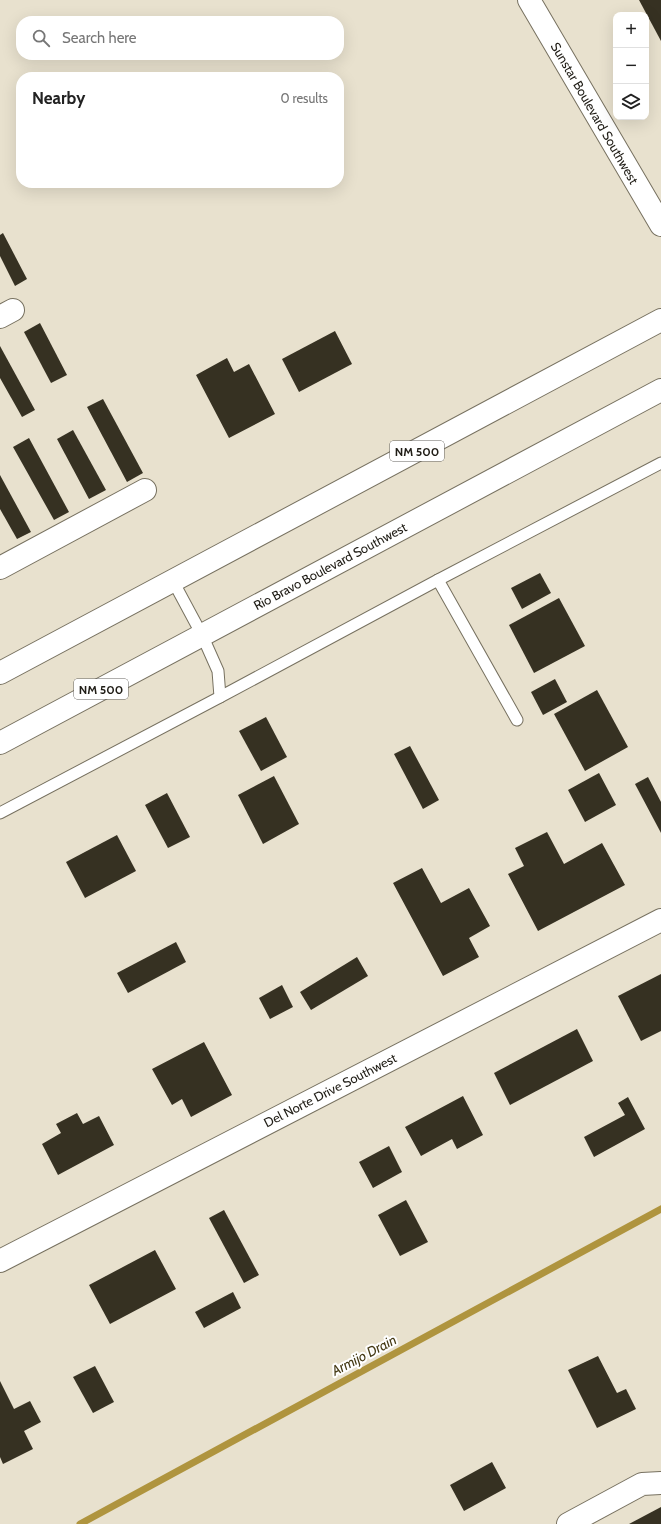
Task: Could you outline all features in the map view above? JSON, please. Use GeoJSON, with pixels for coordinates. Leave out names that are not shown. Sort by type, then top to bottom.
{"type":"FeatureCollection","features":[{"type":"Feature","properties":{"kind":"main road","name":"Sunstar Boulevard Southwest"},"geometry":{"type":"LineString","coordinates":[[529,0],[661,225]]}},
{"type":"Feature","properties":{"kind":"main road","name":"NM 500"},"geometry":{"type":"LineString","coordinates":[[0,674],[661,320]]}},
{"type":"Feature","properties":{"kind":"main road","name":"Rio Bravo Boulevard Southwest"},"geometry":{"type":"LineString","coordinates":[[0,743],[661,390]]}},
{"type":"Feature","properties":{"kind":"main road"},"geometry":{"type":"LineString","coordinates":[[0,568],[145,490]]}},
{"type":"Feature","properties":{"kind":"main road","name":"Del Norte Drive Southwest"},"geometry":{"type":"LineString","coordinates":[[0,1261],[661,920]]}},
{"type":"Feature","properties":{"kind":"main road"},"geometry":{"type":"LineString","coordinates":[[568,1524],[642,1484],[661,1483]]}},
{"type":"Feature","properties":{"kind":"lane"},"geometry":{"type":"LineString","coordinates":[[0,813],[661,463]]}},
{"type":"Feature","properties":{"kind":"lane"},"geometry":{"type":"LineString","coordinates":[[438,580],[517,720]]}},
{"type":"Feature","properties":{"kind":"lane"},"geometry":{"type":"LineString","coordinates":[[173,581],[202,635],[218,671],[220,697]]}},
{"type":"Feature","properties":{"kind":"building"},"geometry":{"type":"Polygon","coordinates":[[[639,0],[661,0],[661,41],[649,19],[649,12],[645,12],[639,0]]]}},
{"type":"Feature","properties":{"kind":"building"},"geometry":{"type":"Polygon","coordinates":[[[3,233],[27,279],[15,286],[0,256],[0,235],[3,233]]]}},
{"type":"Feature","properties":{"kind":"building"},"geometry":{"type":"Polygon","coordinates":[[[40,323],[67,375],[51,383],[24,332],[40,323]]]}},
{"type":"Feature","properties":{"kind":"building"},"geometry":{"type":"Polygon","coordinates":[[[335,331],[352,364],[299,392],[282,359],[335,331]]]}},
{"type":"Feature","properties":{"kind":"building"},"geometry":{"type":"Polygon","coordinates":[[[0,346],[35,410],[22,417],[0,378],[0,346]]]}},
{"type":"Feature","properties":{"kind":"building"},"geometry":{"type":"Polygon","coordinates":[[[227,358],[234,372],[249,364],[275,414],[229,438],[196,375],[227,358]]]}},
{"type":"Feature","properties":{"kind":"building"},"geometry":{"type":"Polygon","coordinates":[[[103,399],[143,473],[127,482],[87,407],[103,399]]]}},
{"type":"Feature","properties":{"kind":"building"},"geometry":{"type":"Polygon","coordinates":[[[73,430],[106,490],[89,499],[57,439],[73,430]]]}},
{"type":"Feature","properties":{"kind":"building"},"geometry":{"type":"Polygon","coordinates":[[[29,438],[69,512],[54,520],[13,447],[29,438]]]}},
{"type":"Feature","properties":{"kind":"building"},"geometry":{"type":"Polygon","coordinates":[[[0,475],[31,532],[17,539],[0,509],[0,475]]]}},
{"type":"Feature","properties":{"kind":"building"},"geometry":{"type":"Polygon","coordinates":[[[540,573],[551,593],[522,609],[511,588],[540,573]]]}},
{"type":"Feature","properties":{"kind":"building"},"geometry":{"type":"Polygon","coordinates":[[[559,598],[585,646],[534,673],[509,625],[559,598]]]}},
{"type":"Feature","properties":{"kind":"building"},"geometry":{"type":"Polygon","coordinates":[[[555,679],[567,702],[543,715],[531,692],[555,679]]]}},
{"type":"Feature","properties":{"kind":"building"},"geometry":{"type":"Polygon","coordinates":[[[597,690],[628,747],[585,771],[554,714],[597,690]]]}},
{"type":"Feature","properties":{"kind":"building"},"geometry":{"type":"Polygon","coordinates":[[[266,717],[287,757],[261,771],[239,731],[266,717]]]}},
{"type":"Feature","properties":{"kind":"building"},"geometry":{"type":"Polygon","coordinates":[[[410,746],[439,800],[423,809],[394,754],[410,746]]]}},
{"type":"Feature","properties":{"kind":"building"},"geometry":{"type":"Polygon","coordinates":[[[599,773],[616,805],[585,822],[568,790],[599,773]]]}},
{"type":"Feature","properties":{"kind":"building"},"geometry":{"type":"Polygon","coordinates":[[[274,776],[299,824],[263,844],[238,795],[274,776]]]}},
{"type":"Feature","properties":{"kind":"building"},"geometry":{"type":"Polygon","coordinates":[[[648,777],[661,802],[661,833],[635,784],[648,777]]]}},
{"type":"Feature","properties":{"kind":"building"},"geometry":{"type":"Polygon","coordinates":[[[167,793],[190,837],[168,848],[145,805],[167,793]]]}},
{"type":"Feature","properties":{"kind":"building"},"geometry":{"type":"Polygon","coordinates":[[[547,832],[564,864],[602,843],[625,885],[538,931],[508,874],[524,866],[515,848],[547,832]]]}},
{"type":"Feature","properties":{"kind":"building"},"geometry":{"type":"Polygon","coordinates":[[[117,835],[136,871],[85,898],[66,862],[117,835]]]}},
{"type":"Feature","properties":{"kind":"building"},"geometry":{"type":"Polygon","coordinates":[[[422,868],[441,903],[469,888],[490,926],[469,938],[479,957],[443,976],[393,883],[422,868]]]}},
{"type":"Feature","properties":{"kind":"building"},"geometry":{"type":"Polygon","coordinates":[[[176,942],[186,962],[128,993],[117,973],[176,942]]]}},
{"type":"Feature","properties":{"kind":"building"},"geometry":{"type":"Polygon","coordinates":[[[357,957],[368,976],[311,1010],[300,992],[357,957]]]}},
{"type":"Feature","properties":{"kind":"building"},"geometry":{"type":"Polygon","coordinates":[[[661,974],[661,1031],[641,1041],[618,996],[661,974]]]}},
{"type":"Feature","properties":{"kind":"building"},"geometry":{"type":"Polygon","coordinates":[[[282,985],[293,1007],[270,1019],[259,998],[282,985]]]}},
{"type":"Feature","properties":{"kind":"building"},"geometry":{"type":"Polygon","coordinates":[[[577,1029],[593,1061],[510,1105],[494,1073],[577,1029]]]}},
{"type":"Feature","properties":{"kind":"building"},"geometry":{"type":"Polygon","coordinates":[[[204,1042],[232,1095],[191,1117],[182,1099],[172,1105],[152,1069],[204,1042]]]}},
{"type":"Feature","properties":{"kind":"building"},"geometry":{"type":"Polygon","coordinates":[[[463,1096],[483,1135],[457,1149],[452,1139],[421,1156],[405,1127],[463,1096]]]}},
{"type":"Feature","properties":{"kind":"building"},"geometry":{"type":"Polygon","coordinates":[[[628,1097],[645,1129],[594,1157],[584,1137],[625,1115],[618,1103],[628,1097]]]}},
{"type":"Feature","properties":{"kind":"building"},"geometry":{"type":"Polygon","coordinates":[[[77,1113],[83,1124],[99,1116],[114,1145],[58,1175],[42,1144],[61,1133],[56,1124],[77,1113]]]}},
{"type":"Feature","properties":{"kind":"building"},"geometry":{"type":"Polygon","coordinates":[[[389,1146],[402,1172],[373,1188],[359,1162],[389,1146]]]}},
{"type":"Feature","properties":{"kind":"building"},"geometry":{"type":"Polygon","coordinates":[[[406,1200],[428,1242],[400,1256],[378,1215],[406,1200]]]}},
{"type":"Feature","properties":{"kind":"building"},"geometry":{"type":"Polygon","coordinates":[[[224,1210],[259,1275],[244,1283],[209,1218],[224,1210]]]}},
{"type":"Feature","properties":{"kind":"building"},"geometry":{"type":"Polygon","coordinates":[[[155,1250],[176,1289],[110,1324],[89,1285],[155,1250]]]}},
{"type":"Feature","properties":{"kind":"building"},"geometry":{"type":"Polygon","coordinates":[[[233,1292],[241,1308],[204,1328],[195,1312],[233,1292]]]}},
{"type":"Feature","properties":{"kind":"building"},"geometry":{"type":"Polygon","coordinates":[[[598,1356],[617,1393],[626,1389],[636,1409],[597,1428],[568,1370],[598,1356]]]}},
{"type":"Feature","properties":{"kind":"building"},"geometry":{"type":"Polygon","coordinates":[[[95,1366],[114,1402],[93,1413],[73,1377],[95,1366]]]}},
{"type":"Feature","properties":{"kind":"building"},"geometry":{"type":"Polygon","coordinates":[[[0,1381],[14,1409],[30,1401],[41,1422],[24,1431],[33,1449],[3,1464],[0,1457],[0,1381]]]}},
{"type":"Feature","properties":{"kind":"building"},"geometry":{"type":"Polygon","coordinates":[[[492,1462],[506,1488],[464,1511],[450,1485],[492,1462]]]}},
{"type":"Feature","properties":{"kind":"building"},"geometry":{"type":"Polygon","coordinates":[[[661,1507],[661,1524],[629,1524],[661,1507]]]}},
{"type":"Feature","properties":{"kind":"waterway","name":"Armijo Drain"},"geometry":{"type":"LineString","coordinates":[[80,1524],[661,1209]]}}]}
